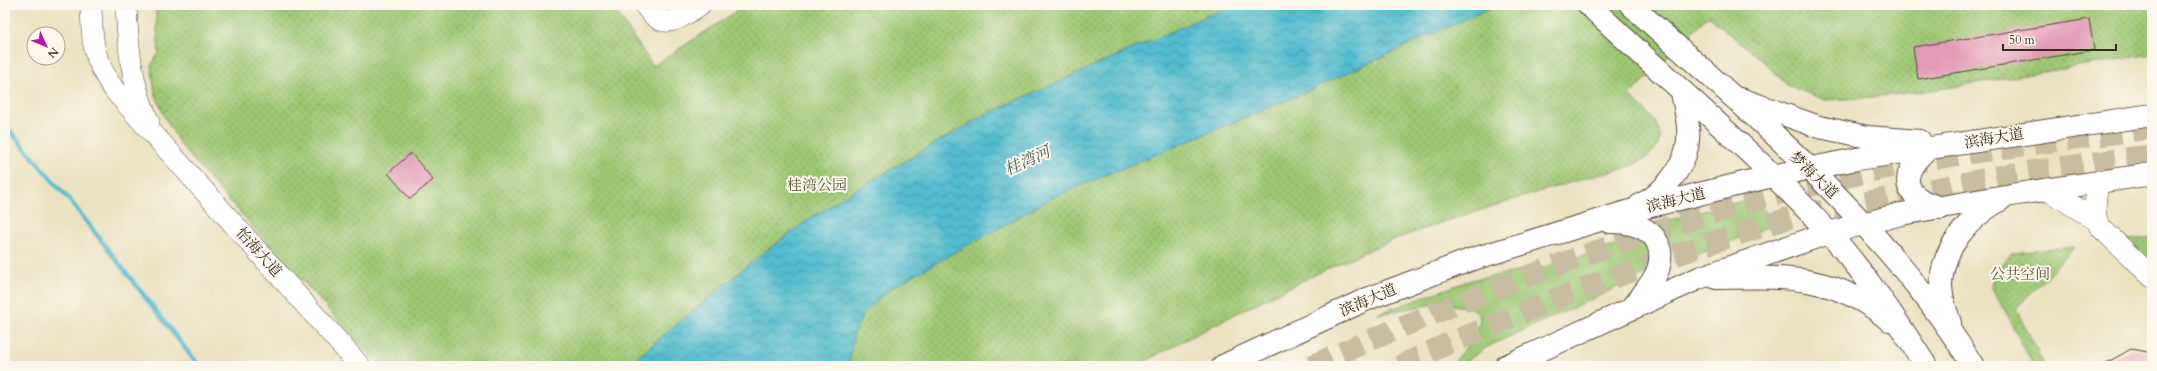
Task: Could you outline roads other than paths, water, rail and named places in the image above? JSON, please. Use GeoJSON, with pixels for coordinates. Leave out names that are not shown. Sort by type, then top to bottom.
{"type":"FeatureCollection","features":[{"type":"Feature","properties":{"kind":"main road","name":"梦海大道"},"geometry":{"type":"LineString","coordinates":[[1589,5],[1772,176],[1828,233],[1865,277],[1908,337],[1926,366]]}},
{"type":"Feature","properties":{"kind":"main road","name":"梦海大道"},"geometry":{"type":"LineString","coordinates":[[1631,5],[1809,169],[1862,223],[1954,336],[1973,366]]}},
{"type":"Feature","properties":{"kind":"main road"},"geometry":{"type":"LineString","coordinates":[[1626,212],[1648,201],[1667,184],[1680,164],[1687,148],[1688,125],[1679,90]]}},
{"type":"Feature","properties":{"kind":"main road"},"geometry":{"type":"LineString","coordinates":[[1729,94],[1819,127],[1868,137],[1955,144]]}},
{"type":"Feature","properties":{"kind":"main road","name":"滨海大道"},"geometry":{"type":"LineString","coordinates":[[1223,366],[1367,299],[1470,260],[1626,212],[1772,176],[1809,169],[1955,144],[2152,115]]}},
{"type":"Feature","properties":{"kind":"main road"},"geometry":{"type":"LineString","coordinates":[[1927,149],[1916,158],[1909,171],[1908,181],[1910,188],[1916,197],[1925,203],[1941,208]]}},
{"type":"Feature","properties":{"kind":"main road"},"geometry":{"type":"LineString","coordinates":[[1506,366],[1699,278],[1828,233],[1862,223],[2011,194],[2152,174]]}},
{"type":"Feature","properties":{"kind":"main road"},"geometry":{"type":"LineString","coordinates":[[1954,336],[1943,303],[1941,285],[1944,266],[1950,249],[1961,231],[1977,216],[1990,205],[2011,194]]}},
{"type":"Feature","properties":{"kind":"main road"},"geometry":{"type":"LineString","coordinates":[[1591,223],[1622,222],[1636,224],[1647,229],[1657,243],[1660,251],[1658,271],[1633,307]]}},
{"type":"Feature","properties":{"kind":"main road"},"geometry":{"type":"LineString","coordinates":[[1699,278],[1799,278],[1825,283],[1848,293],[1869,305],[1908,337]]}},
{"type":"Feature","properties":{"kind":"street","name":"怡海大道"},"geometry":{"type":"LineString","coordinates":[[91,5],[92,43],[95,56],[103,73],[126,104],[360,366]]}},
{"type":"Feature","properties":{"kind":"street","name":"怡海大道"},"geometry":{"type":"LineString","coordinates":[[126,5],[128,50],[137,96],[157,138]]}},
{"type":"Feature","properties":{"kind":"street"},"geometry":{"type":"LineString","coordinates":[[649,11],[662,21],[670,21],[700,5]]}},
{"type":"Feature","properties":{"kind":"street"},"geometry":{"type":"LineString","coordinates":[[2096,220],[2098,182]]}},
{"type":"Feature","properties":{"kind":"street"},"geometry":{"type":"LineString","coordinates":[[2046,189],[2096,220],[2108,236],[2152,276]]}},
{"type":"Feature","properties":{"kind":"water","name":"桂湾河"},"geometry":{"type":"Polygon","coordinates":[[[1231,5],[1496,5],[1297,96],[1058,195],[891,288],[863,313],[853,336],[849,366],[627,366],[754,260],[806,221],[850,193],[986,114],[1231,5]]]}},
{"type":"Feature","properties":{"kind":"waterway"},"geometry":{"type":"LineString","coordinates":[[5,125],[71,202],[199,366]]}},
{"type":"Feature","properties":{"kind":"tunnel"},"geometry":{"type":"LineString","coordinates":[[1311,366],[1520,279],[1663,228],[1735,206],[1808,186],[1915,162],[1983,151],[2152,128]]}},
{"type":"Feature","properties":{"kind":"tunnel"},"geometry":{"type":"LineString","coordinates":[[1400,366],[1445,345],[1563,296],[1704,245],[1795,216],[2011,174],[2152,155]]}},
{"type":"Feature","properties":{"kind":"park label","name":"桂湾公园"},"geometry":{"type":"Point","coordinates":[817,185]}},
{"type":"Feature","properties":{"kind":"park label","name":"公共空间"},"geometry":{"type":"Point","coordinates":[2020,274]}}]}
